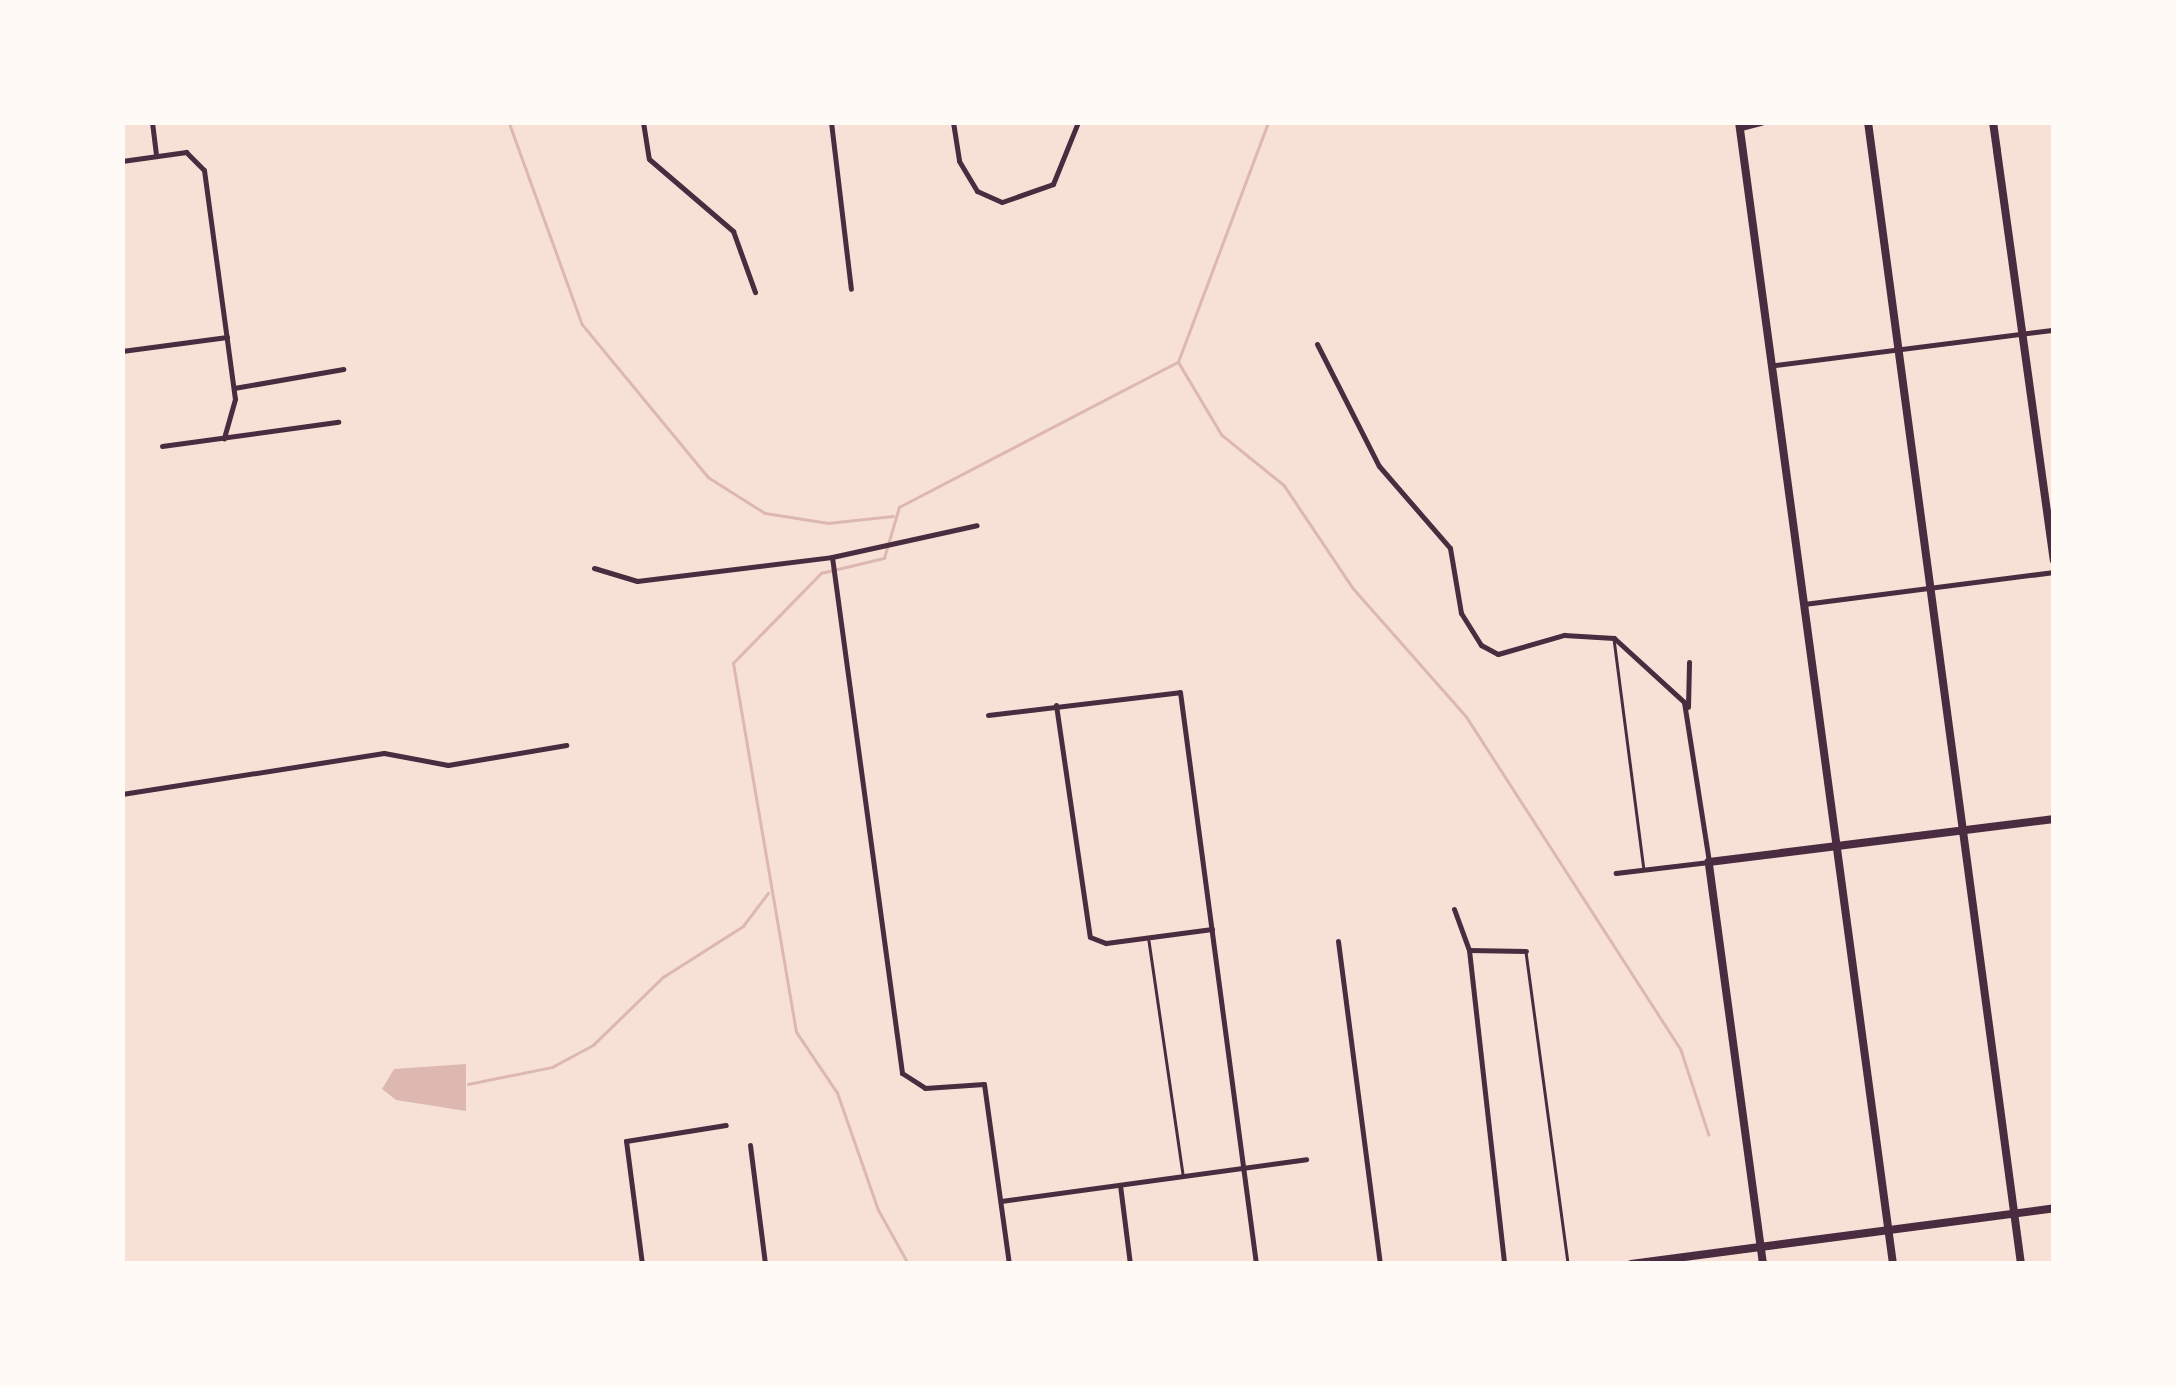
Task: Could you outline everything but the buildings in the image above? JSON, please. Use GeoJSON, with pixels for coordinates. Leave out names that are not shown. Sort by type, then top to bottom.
{"type":"FeatureCollection","features":[{"type":"Feature","properties":{"kind":"street"},"geometry":{"type":"LineString","coordinates":[[152,122],[156,156]]}},
{"type":"Feature","properties":{"kind":"street"},"geometry":{"type":"LineString","coordinates":[[643,122],[649,160],[733,231],[755,292]]}},
{"type":"Feature","properties":{"kind":"street"},"geometry":{"type":"LineString","coordinates":[[831,122],[851,289]]}},
{"type":"Feature","properties":{"kind":"street"},"geometry":{"type":"LineString","coordinates":[[953,122],[959,162],[978,191],[1002,202],[1053,184],[1078,122]]}},
{"type":"Feature","properties":{"kind":"street"},"geometry":{"type":"LineString","coordinates":[[1761,122],[1740,125],[1892,1264]]}},
{"type":"Feature","properties":{"kind":"street"},"geometry":{"type":"LineString","coordinates":[[1868,122],[2020,1264]]}},
{"type":"Feature","properties":{"kind":"street"},"geometry":{"type":"LineString","coordinates":[[1993,122],[2054,560]]}},
{"type":"Feature","properties":{"kind":"street"},"geometry":{"type":"LineString","coordinates":[[122,160],[156,156],[200,160],[234,388],[224,438]]}},
{"type":"Feature","properties":{"kind":"street"},"geometry":{"type":"LineString","coordinates":[[1775,366],[2054,330]]}},
{"type":"Feature","properties":{"kind":"street"},"geometry":{"type":"LineString","coordinates":[[122,351],[227,338]]}},
{"type":"Feature","properties":{"kind":"street"},"geometry":{"type":"LineString","coordinates":[[1317,344],[1379,466],[1450,548],[1461,613],[1481,645],[1498,654],[1564,635],[1614,638],[1688,710]]}},
{"type":"Feature","properties":{"kind":"street"},"geometry":{"type":"LineString","coordinates":[[234,388],[342,369]]}},
{"type":"Feature","properties":{"kind":"street"},"geometry":{"type":"LineString","coordinates":[[162,446],[338,422]]}},
{"type":"Feature","properties":{"kind":"street"},"geometry":{"type":"LineString","coordinates":[[594,568],[637,581],[832,558],[978,525]]}},
{"type":"Feature","properties":{"kind":"street"},"geometry":{"type":"LineString","coordinates":[[832,558],[902,1073],[925,1088],[984,1084],[1009,1264]]}},
{"type":"Feature","properties":{"kind":"street"},"geometry":{"type":"LineString","coordinates":[[1804,604],[2054,572]]}},
{"type":"Feature","properties":{"kind":"street"},"geometry":{"type":"LineString","coordinates":[[1689,662],[1688,710],[1763,1264]]}},
{"type":"Feature","properties":{"kind":"street"},"geometry":{"type":"LineString","coordinates":[[988,715],[1180,692],[1256,1264]]}},
{"type":"Feature","properties":{"kind":"street"},"geometry":{"type":"LineString","coordinates":[[1056,705],[1086,930],[1097,943],[1212,929]]}},
{"type":"Feature","properties":{"kind":"street"},"geometry":{"type":"LineString","coordinates":[[122,794],[384,752],[448,765],[566,745]]}},
{"type":"Feature","properties":{"kind":"street"},"geometry":{"type":"LineString","coordinates":[[1616,873],[1962,828],[2054,820]]}},
{"type":"Feature","properties":{"kind":"street"},"geometry":{"type":"LineString","coordinates":[[1454,909],[1468,950],[1504,1264]]}},
{"type":"Feature","properties":{"kind":"street"},"geometry":{"type":"LineString","coordinates":[[1338,941],[1380,1264]]}},
{"type":"Feature","properties":{"kind":"street"},"geometry":{"type":"LineString","coordinates":[[1468,950],[1526,950]]}},
{"type":"Feature","properties":{"kind":"street"},"geometry":{"type":"LineString","coordinates":[[642,1264],[626,1142],[726,1124]]}},
{"type":"Feature","properties":{"kind":"street"},"geometry":{"type":"LineString","coordinates":[[750,1145],[765,1264]]}},
{"type":"Feature","properties":{"kind":"street"},"geometry":{"type":"LineString","coordinates":[[1001,1200],[1306,1159]]}},
{"type":"Feature","properties":{"kind":"street"},"geometry":{"type":"LineString","coordinates":[[1120,1185],[1130,1264]]}},
{"type":"Feature","properties":{"kind":"street"},"geometry":{"type":"LineString","coordinates":[[1632,1263],[2054,1208]]}},
{"type":"Feature","properties":{"kind":"lane"},"geometry":{"type":"LineString","coordinates":[[1614,638],[1644,870]]}},
{"type":"Feature","properties":{"kind":"lane"},"geometry":{"type":"LineString","coordinates":[[1148,938],[1184,1176]]}},
{"type":"Feature","properties":{"kind":"lane"},"geometry":{"type":"LineString","coordinates":[[1526,950],[1568,1264]]}},
{"type":"Feature","properties":{"kind":"shaded area"},"geometry":{"type":"Polygon","coordinates":[[[466,1064],[466,1111],[396,1100],[382,1089],[394,1069],[466,1064]]]}},
{"type":"Feature","properties":{"kind":"waterway"},"geometry":{"type":"LineString","coordinates":[[509,122],[582,324],[708,477],[765,513],[828,523],[893,516]]}},
{"type":"Feature","properties":{"kind":"waterway"},"geometry":{"type":"LineString","coordinates":[[908,1264],[878,1210],[837,1093],[796,1032],[733,663],[821,573],[884,558],[899,507],[1178,362],[1268,122]]}},
{"type":"Feature","properties":{"kind":"waterway"},"geometry":{"type":"LineString","coordinates":[[1179,363],[1222,435],[1284,485],[1353,588],[1466,716],[1681,1050],[1709,1135]]}},
{"type":"Feature","properties":{"kind":"waterway"},"geometry":{"type":"LineString","coordinates":[[468,1084],[552,1067],[593,1045],[663,977],[743,926],[768,893]]}}]}
